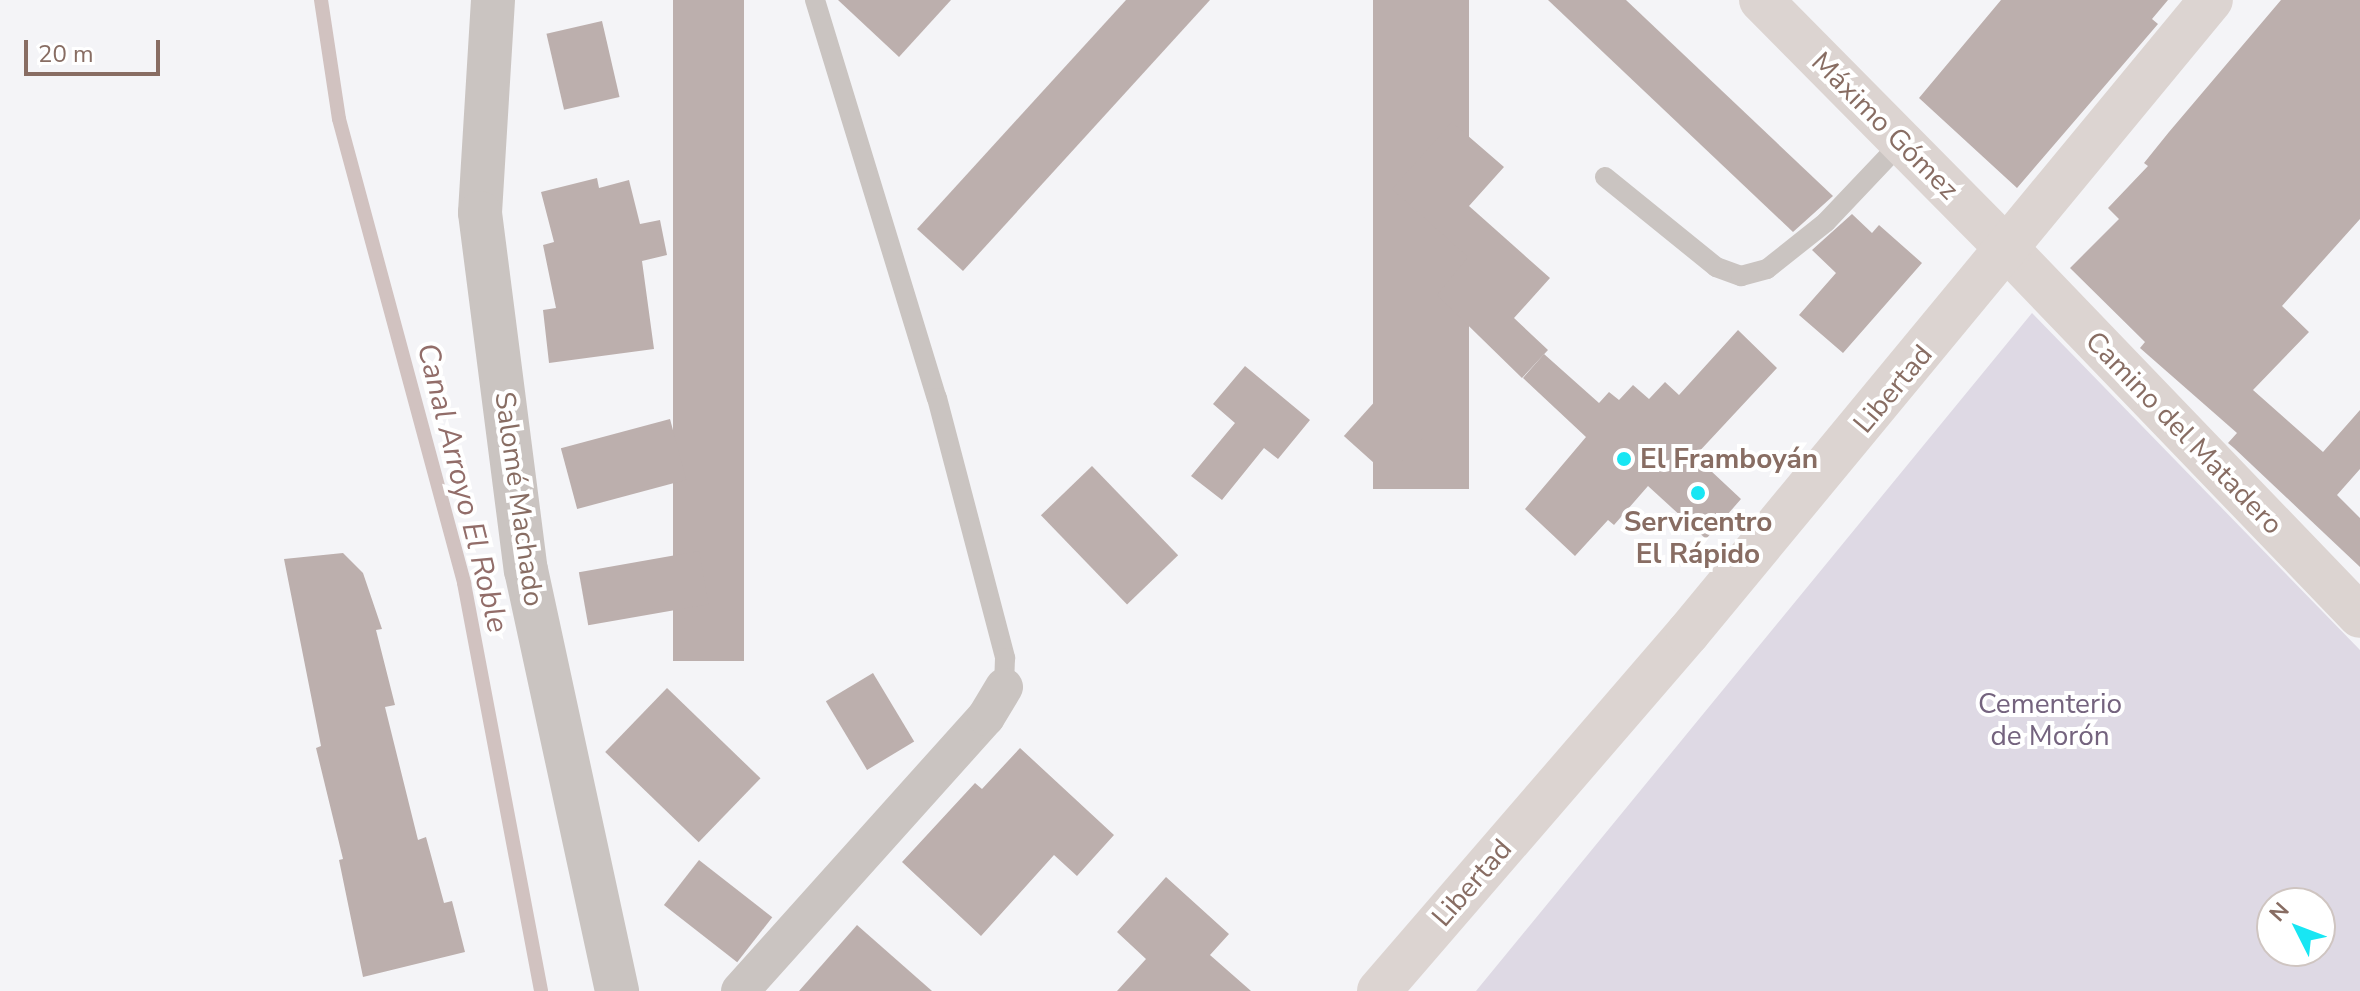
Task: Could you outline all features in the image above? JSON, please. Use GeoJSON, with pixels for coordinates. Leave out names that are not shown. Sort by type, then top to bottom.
{"type":"FeatureCollection","features":[{"type":"Feature","properties":{"kind":"main road","name":"Máximo Gómez"},"geometry":{"type":"LineString","coordinates":[[1761,0],[2009,251]]}},
{"type":"Feature","properties":{"kind":"main road","name":"Libertad"},"geometry":{"type":"LineString","coordinates":[[1379,991],[2009,251],[2211,0]]}},
{"type":"Feature","properties":{"kind":"main road","name":"Camino del Matadero"},"geometry":{"type":"LineString","coordinates":[[2009,251],[2360,616]]}},
{"type":"Feature","properties":{"kind":"street","name":"Salomé Machado"},"geometry":{"type":"LineString","coordinates":[[493,0],[480,213],[526,570],[617,991]]}},
{"type":"Feature","properties":{"kind":"street"},"geometry":{"type":"LineString","coordinates":[[740,991],[986,717],[1004,687]]}},
{"type":"Feature","properties":{"kind":"lane"},"geometry":{"type":"LineString","coordinates":[[815,0],[937,398],[1005,658],[1004,687]]}},
{"type":"Feature","properties":{"kind":"lane"},"geometry":{"type":"LineString","coordinates":[[1605,177],[1716,267],[1741,276],[1767,269],[1826,222],[1901,143]]}},
{"type":"Feature","properties":{"kind":"green space","name":"Cementerio de Morón"},"geometry":{"type":"Polygon","coordinates":[[[2032,313],[2360,650],[2360,991],[1476,991],[2032,313]]]}},
{"type":"Feature","properties":{"kind":"building"},"geometry":{"type":"Polygon","coordinates":[[[673,0],[744,0],[744,661],[673,661],[673,0]]]}},
{"type":"Feature","properties":{"kind":"building"},"geometry":{"type":"Polygon","coordinates":[[[838,0],[951,0],[899,57],[838,0]]]}},
{"type":"Feature","properties":{"kind":"building"},"geometry":{"type":"Polygon","coordinates":[[[1126,0],[1210,0],[963,271],[917,229],[1126,0]]]}},
{"type":"Feature","properties":{"kind":"building"},"geometry":{"type":"Polygon","coordinates":[[[1373,0],[1469,0],[1469,489],[1373,489],[1373,0]]]}},
{"type":"Feature","properties":{"kind":"building"},"geometry":{"type":"Polygon","coordinates":[[[1548,0],[1626,0],[1833,196],[1793,232],[1548,0]]]}},
{"type":"Feature","properties":{"kind":"building"},"geometry":{"type":"Polygon","coordinates":[[[2001,0],[2168,0],[2152,19],[2158,24],[2017,188],[1919,98],[2001,0]]]}},
{"type":"Feature","properties":{"kind":"building"},"geometry":{"type":"Polygon","coordinates":[[[2281,0],[2360,0],[2360,219],[2282,306],[2309,332],[2253,390],[2323,452],[2360,410],[2360,469],[2337,495],[2360,518],[2360,567],[2228,443],[2237,433],[2140,348],[2145,342],[2070,268],[2119,219],[2108,208],[2148,166],[2144,163],[2281,0]]]}},
{"type":"Feature","properties":{"kind":"building"},"geometry":{"type":"Polygon","coordinates":[[[602,21],[620,97],[564,110],[546,34],[602,21]]]}},
{"type":"Feature","properties":{"kind":"building"},"geometry":{"type":"Polygon","coordinates":[[[1452,122],[1504,167],[1469,206],[1550,278],[1514,318],[1548,350],[1522,378],[1437,295],[1468,257],[1392,189],[1452,122]]]}},
{"type":"Feature","properties":{"kind":"building"},"geometry":{"type":"Polygon","coordinates":[[[597,178],[599,188],[629,180],[640,224],[660,220],[667,255],[642,261],[654,349],[549,363],[543,310],[556,308],[543,245],[554,242],[541,192],[597,178]]]}},
{"type":"Feature","properties":{"kind":"building"},"geometry":{"type":"Polygon","coordinates":[[[1852,214],[1872,233],[1879,225],[1922,263],[1843,353],[1799,315],[1836,273],[1812,250],[1852,214]]]}},
{"type":"Feature","properties":{"kind":"building"},"geometry":{"type":"Polygon","coordinates":[[[1738,330],[1777,368],[1695,456],[1741,499],[1706,539],[1648,486],[1614,525],[1608,520],[1575,556],[1525,509],[1586,437],[1523,378],[1544,354],[1599,403],[1609,392],[1619,400],[1633,385],[1649,399],[1665,382],[1679,395],[1738,330]]]}},
{"type":"Feature","properties":{"kind":"building"},"geometry":{"type":"Polygon","coordinates":[[[1245,366],[1310,420],[1278,459],[1264,448],[1222,500],[1191,476],[1235,423],[1213,404],[1245,366]]]}},
{"type":"Feature","properties":{"kind":"building"},"geometry":{"type":"Polygon","coordinates":[[[1378,398],[1423,438],[1388,476],[1344,436],[1378,398]]]}},
{"type":"Feature","properties":{"kind":"building"},"geometry":{"type":"Polygon","coordinates":[[[670,419],[686,480],[577,509],[561,448],[670,419]]]}},
{"type":"Feature","properties":{"kind":"building"},"geometry":{"type":"Polygon","coordinates":[[[1092,466],[1178,555],[1127,605],[1041,515],[1092,466]]]}},
{"type":"Feature","properties":{"kind":"building"},"geometry":{"type":"Polygon","coordinates":[[[699,551],[708,604],[588,625],[579,572],[699,551]]]}},
{"type":"Feature","properties":{"kind":"building"},"geometry":{"type":"Polygon","coordinates":[[[343,553],[363,573],[382,629],[376,630],[395,705],[385,707],[418,840],[426,837],[444,903],[452,901],[465,952],[363,977],[339,860],[343,859],[316,748],[321,746],[284,559],[343,553]]]}},
{"type":"Feature","properties":{"kind":"building"},"geometry":{"type":"Polygon","coordinates":[[[873,673],[914,742],[867,770],[826,701],[873,673]]]}},
{"type":"Feature","properties":{"kind":"building"},"geometry":{"type":"Polygon","coordinates":[[[667,688],[761,778],[699,842],[605,752],[667,688]]]}},
{"type":"Feature","properties":{"kind":"building"},"geometry":{"type":"Polygon","coordinates":[[[1020,748],[1114,835],[1077,876],[1054,855],[981,936],[902,862],[975,783],[982,789],[1020,748]]]}},
{"type":"Feature","properties":{"kind":"building"},"geometry":{"type":"Polygon","coordinates":[[[699,860],[772,917],[737,962],[664,905],[699,860]]]}},
{"type":"Feature","properties":{"kind":"building"},"geometry":{"type":"Polygon","coordinates":[[[1166,877],[1229,934],[1210,955],[1251,991],[1117,991],[1146,959],[1117,932],[1166,877]]]}},
{"type":"Feature","properties":{"kind":"building"},"geometry":{"type":"Polygon","coordinates":[[[857,925],[932,991],[799,991],[857,925]]]}},
{"type":"Feature","properties":{"kind":"waterway","name":"Canal Arroyo El Roble"},"geometry":{"type":"LineString","coordinates":[[321,0],[339,119],[464,583],[541,991]]}},
{"type":"Feature","properties":{"kind":"place","name":"El Framboyán"},"geometry":{"type":"Point","coordinates":[1624,459]}},
{"type":"Feature","properties":{"kind":"place","name":"Servicentro El Rápido"},"geometry":{"type":"Point","coordinates":[1698,493]}}]}
